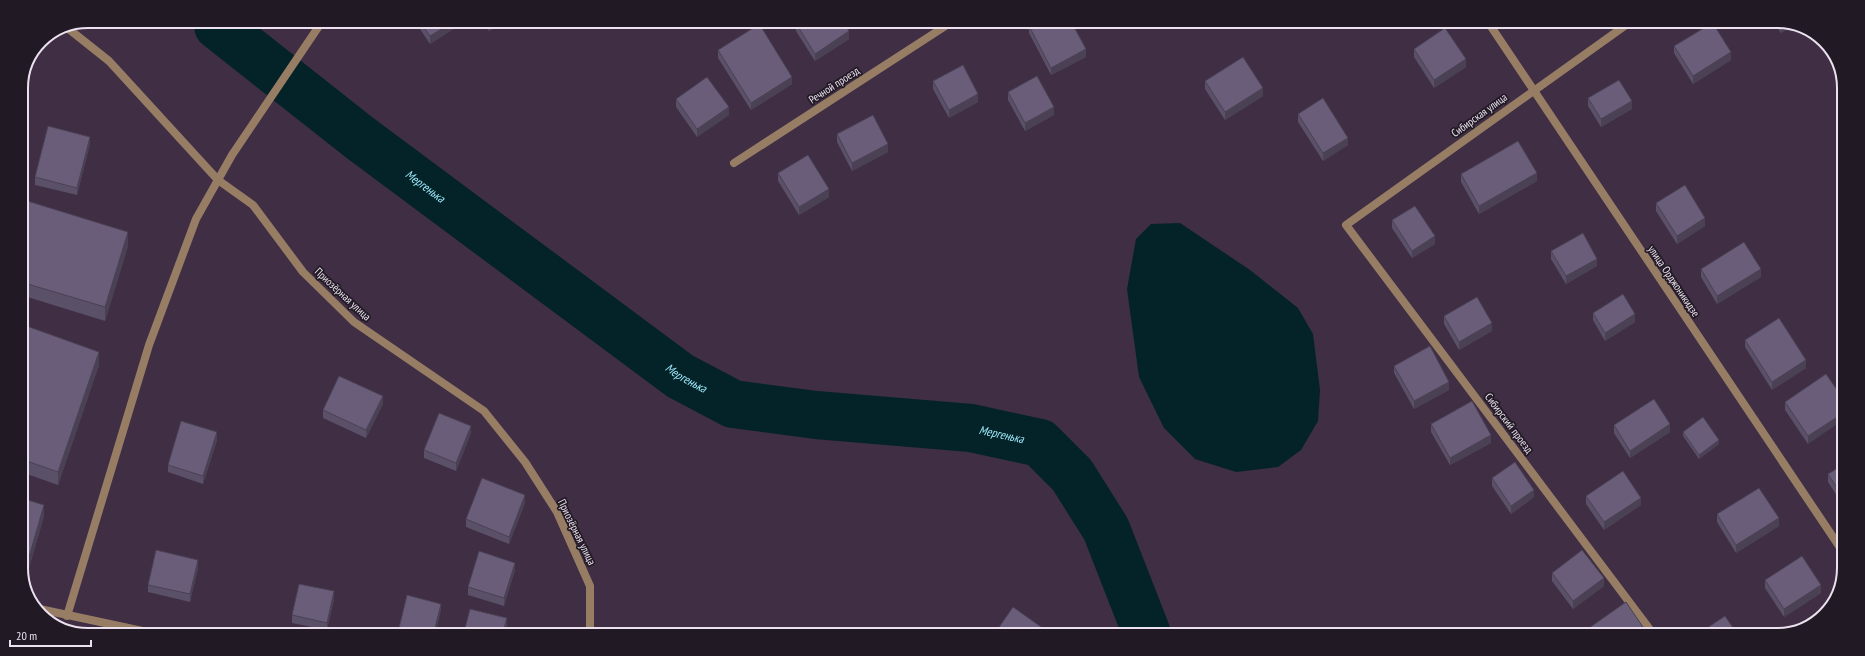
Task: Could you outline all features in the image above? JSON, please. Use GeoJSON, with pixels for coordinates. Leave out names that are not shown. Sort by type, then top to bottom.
{"type":"FeatureCollection","features":[{"type":"Feature","properties":{"kind":"street"},"geometry":{"type":"LineString","coordinates":[[67,616],[149,345],[196,219],[232,155],[318,28]]}},
{"type":"Feature","properties":{"kind":"street","name":"Речной проезд"},"geometry":{"type":"LineString","coordinates":[[734,163],[942,28]]}},
{"type":"Feature","properties":{"kind":"street","name":"улица Орджоникидзе"},"geometry":{"type":"LineString","coordinates":[[1492,28],[1532,90],[1837,543]]}},
{"type":"Feature","properties":{"kind":"street","name":"Сибирская улица"},"geometry":{"type":"LineString","coordinates":[[1346,225],[1532,90],[1622,28]]}},
{"type":"Feature","properties":{"kind":"street","name":"Приозёрная улица"},"geometry":{"type":"LineString","coordinates":[[71,31],[110,61],[218,180],[253,205],[303,272],[354,322],[484,411],[526,462],[557,512],[590,586],[590,628]]}},
{"type":"Feature","properties":{"kind":"street","name":"Сибирский проезд"},"geometry":{"type":"LineString","coordinates":[[1346,225],[1649,628]]}},
{"type":"Feature","properties":{"kind":"street"},"geometry":{"type":"LineString","coordinates":[[47,611],[126,628]]}},
{"type":"Feature","properties":{"kind":"shaded area"},"geometry":{"type":"Polygon","coordinates":[[[1180,223],[1250,270],[1298,308],[1313,334],[1320,390],[1318,421],[1301,450],[1278,467],[1236,472],[1195,459],[1164,428],[1139,377],[1127,289],[1136,239],[1151,224],[1180,223]]]}},
{"type":"Feature","properties":{"kind":"building"},"geometry":{"type":"Polygon","coordinates":[[[424,28],[443,28],[430,36],[424,28]]]}},
{"type":"Feature","properties":{"kind":"building"},"geometry":{"type":"Polygon","coordinates":[[[753,28],[762,28],[792,77],[751,103],[718,50],[753,28]]]}},
{"type":"Feature","properties":{"kind":"building"},"geometry":{"type":"Polygon","coordinates":[[[799,28],[848,28],[849,31],[815,54],[799,28]]]}},
{"type":"Feature","properties":{"kind":"building"},"geometry":{"type":"Polygon","coordinates":[[[1030,28],[1075,28],[1086,49],[1051,68],[1030,28]]]}},
{"type":"Feature","properties":{"kind":"building"},"geometry":{"type":"Polygon","coordinates":[[[1445,28],[1466,59],[1434,80],[1414,49],[1445,28]]]}},
{"type":"Feature","properties":{"kind":"building"},"geometry":{"type":"Polygon","coordinates":[[[1704,28],[1716,28],[1731,52],[1693,76],[1674,46],[1704,28]]]}},
{"type":"Feature","properties":{"kind":"building"},"geometry":{"type":"Polygon","coordinates":[[[1243,57],[1263,88],[1225,112],[1205,81],[1243,57]]]}},
{"type":"Feature","properties":{"kind":"building"},"geometry":{"type":"Polygon","coordinates":[[[963,65],[978,94],[949,110],[933,81],[963,65]]]}},
{"type":"Feature","properties":{"kind":"building"},"geometry":{"type":"Polygon","coordinates":[[[1037,76],[1054,107],[1025,123],[1008,92],[1037,76]]]}},
{"type":"Feature","properties":{"kind":"building"},"geometry":{"type":"Polygon","coordinates":[[[707,77],[729,107],[697,129],[676,99],[707,77]]]}},
{"type":"Feature","properties":{"kind":"building"},"geometry":{"type":"Polygon","coordinates":[[[1619,80],[1632,101],[1601,119],[1588,98],[1619,80]]]}},
{"type":"Feature","properties":{"kind":"building"},"geometry":{"type":"Polygon","coordinates":[[[1323,98],[1348,138],[1323,153],[1298,114],[1323,98]]]}},
{"type":"Feature","properties":{"kind":"building"},"geometry":{"type":"Polygon","coordinates":[[[873,115],[888,144],[852,163],[837,134],[873,115]]]}},
{"type":"Feature","properties":{"kind":"building"},"geometry":{"type":"Polygon","coordinates":[[[48,126],[90,137],[77,188],[35,177],[48,126]]]}},
{"type":"Feature","properties":{"kind":"building"},"geometry":{"type":"Polygon","coordinates":[[[1518,141],[1537,173],[1479,206],[1461,174],[1518,141]]]}},
{"type":"Feature","properties":{"kind":"building"},"geometry":{"type":"Polygon","coordinates":[[[808,155],[829,189],[799,207],[778,173],[808,155]]]}},
{"type":"Feature","properties":{"kind":"building"},"geometry":{"type":"Polygon","coordinates":[[[1685,185],[1705,218],[1677,236],[1656,203],[1685,185]]]}},
{"type":"Feature","properties":{"kind":"building"},"geometry":{"type":"Polygon","coordinates":[[[28,201],[128,232],[105,307],[28,284],[28,201]]]}},
{"type":"Feature","properties":{"kind":"building"},"geometry":{"type":"Polygon","coordinates":[[[1415,206],[1435,236],[1412,251],[1392,220],[1415,206]]]}},
{"type":"Feature","properties":{"kind":"building"},"geometry":{"type":"Polygon","coordinates":[[[1583,233],[1597,259],[1566,276],[1551,251],[1583,233]]]}},
{"type":"Feature","properties":{"kind":"building"},"geometry":{"type":"Polygon","coordinates":[[[1744,242],[1761,269],[1717,296],[1701,269],[1744,242]]]}},
{"type":"Feature","properties":{"kind":"building"},"geometry":{"type":"Polygon","coordinates":[[[1623,294],[1635,314],[1605,333],[1593,313],[1623,294]]]}},
{"type":"Feature","properties":{"kind":"building"},"geometry":{"type":"Polygon","coordinates":[[[1477,297],[1492,323],[1459,342],[1444,316],[1477,297]]]}},
{"type":"Feature","properties":{"kind":"building"},"geometry":{"type":"Polygon","coordinates":[[[1779,318],[1806,360],[1772,382],[1745,340],[1779,318]]]}},
{"type":"Feature","properties":{"kind":"building"},"geometry":{"type":"Polygon","coordinates":[[[28,327],[99,352],[58,472],[28,461],[28,327]]]}},
{"type":"Feature","properties":{"kind":"building"},"geometry":{"type":"Polygon","coordinates":[[[1430,346],[1449,382],[1414,401],[1394,366],[1430,346]]]}},
{"type":"Feature","properties":{"kind":"building"},"geometry":{"type":"Polygon","coordinates":[[[1826,374],[1837,390],[1837,417],[1808,436],[1785,402],[1826,374]]]}},
{"type":"Feature","properties":{"kind":"building"},"geometry":{"type":"Polygon","coordinates":[[[339,376],[383,396],[366,430],[323,410],[339,376]]]}},
{"type":"Feature","properties":{"kind":"building"},"geometry":{"type":"Polygon","coordinates":[[[1654,399],[1670,424],[1630,451],[1614,425],[1654,399]]]}},
{"type":"Feature","properties":{"kind":"building"},"geometry":{"type":"Polygon","coordinates":[[[1472,401],[1491,435],[1450,458],[1431,424],[1472,401]]]}},
{"type":"Feature","properties":{"kind":"building"},"geometry":{"type":"Polygon","coordinates":[[[439,413],[471,426],[456,463],[424,450],[439,413]]]}},
{"type":"Feature","properties":{"kind":"building"},"geometry":{"type":"Polygon","coordinates":[[[1703,417],[1719,440],[1699,455],[1683,432],[1703,417]]]}},
{"type":"Feature","properties":{"kind":"building"},"geometry":{"type":"Polygon","coordinates":[[[181,421],[217,432],[203,476],[168,465],[181,421]]]}},
{"type":"Feature","properties":{"kind":"building"},"geometry":{"type":"Polygon","coordinates":[[[1515,462],[1534,490],[1511,506],[1492,478],[1515,462]]]}},
{"type":"Feature","properties":{"kind":"building"},"geometry":{"type":"Polygon","coordinates":[[[1837,468],[1837,488],[1828,474],[1837,468]]]}},
{"type":"Feature","properties":{"kind":"building"},"geometry":{"type":"Polygon","coordinates":[[[1623,471],[1641,498],[1604,522],[1586,496],[1623,471]]]}},
{"type":"Feature","properties":{"kind":"building"},"geometry":{"type":"Polygon","coordinates":[[[482,478],[525,495],[509,537],[466,519],[482,478]]]}},
{"type":"Feature","properties":{"kind":"building"},"geometry":{"type":"Polygon","coordinates":[[[1759,488],[1779,518],[1736,545],[1717,514],[1759,488]]]}},
{"type":"Feature","properties":{"kind":"building"},"geometry":{"type":"Polygon","coordinates":[[[28,500],[44,505],[28,557],[28,500]]]}},
{"type":"Feature","properties":{"kind":"building"},"geometry":{"type":"Polygon","coordinates":[[[156,550],[198,560],[190,594],[148,585],[156,550]]]}},
{"type":"Feature","properties":{"kind":"building"},"geometry":{"type":"Polygon","coordinates":[[[1582,550],[1604,578],[1573,601],[1552,573],[1582,550]]]}},
{"type":"Feature","properties":{"kind":"building"},"geometry":{"type":"Polygon","coordinates":[[[479,551],[515,563],[504,598],[468,587],[479,551]]]}},
{"type":"Feature","properties":{"kind":"building"},"geometry":{"type":"Polygon","coordinates":[[[1802,556],[1821,585],[1784,609],[1765,580],[1802,556]]]}},
{"type":"Feature","properties":{"kind":"building"},"geometry":{"type":"Polygon","coordinates":[[[299,584],[334,591],[327,623],[292,615],[299,584]]]}},
{"type":"Feature","properties":{"kind":"building"},"geometry":{"type":"Polygon","coordinates":[[[407,595],[441,604],[435,628],[399,628],[407,595]]]}},
{"type":"Feature","properties":{"kind":"building"},"geometry":{"type":"Polygon","coordinates":[[[1626,602],[1644,628],[1589,628],[1626,602]]]}},
{"type":"Feature","properties":{"kind":"building"},"geometry":{"type":"Polygon","coordinates":[[[1013,607],[1043,628],[998,628],[1013,607]]]}},
{"type":"Feature","properties":{"kind":"building"},"geometry":{"type":"Polygon","coordinates":[[[470,609],[507,618],[504,628],[465,628],[470,609]]]}},
{"type":"Feature","properties":{"kind":"building"},"geometry":{"type":"Polygon","coordinates":[[[1725,616],[1733,628],[1707,628],[1725,616]]]}},
{"type":"Feature","properties":{"kind":"waterway","name":"Мергенька"},"geometry":{"type":"LineString","coordinates":[[221,28],[360,138],[680,376],[733,404],[816,415],[971,428],[1040,443],[1072,475],[1106,529],[1145,628]]}}]}
